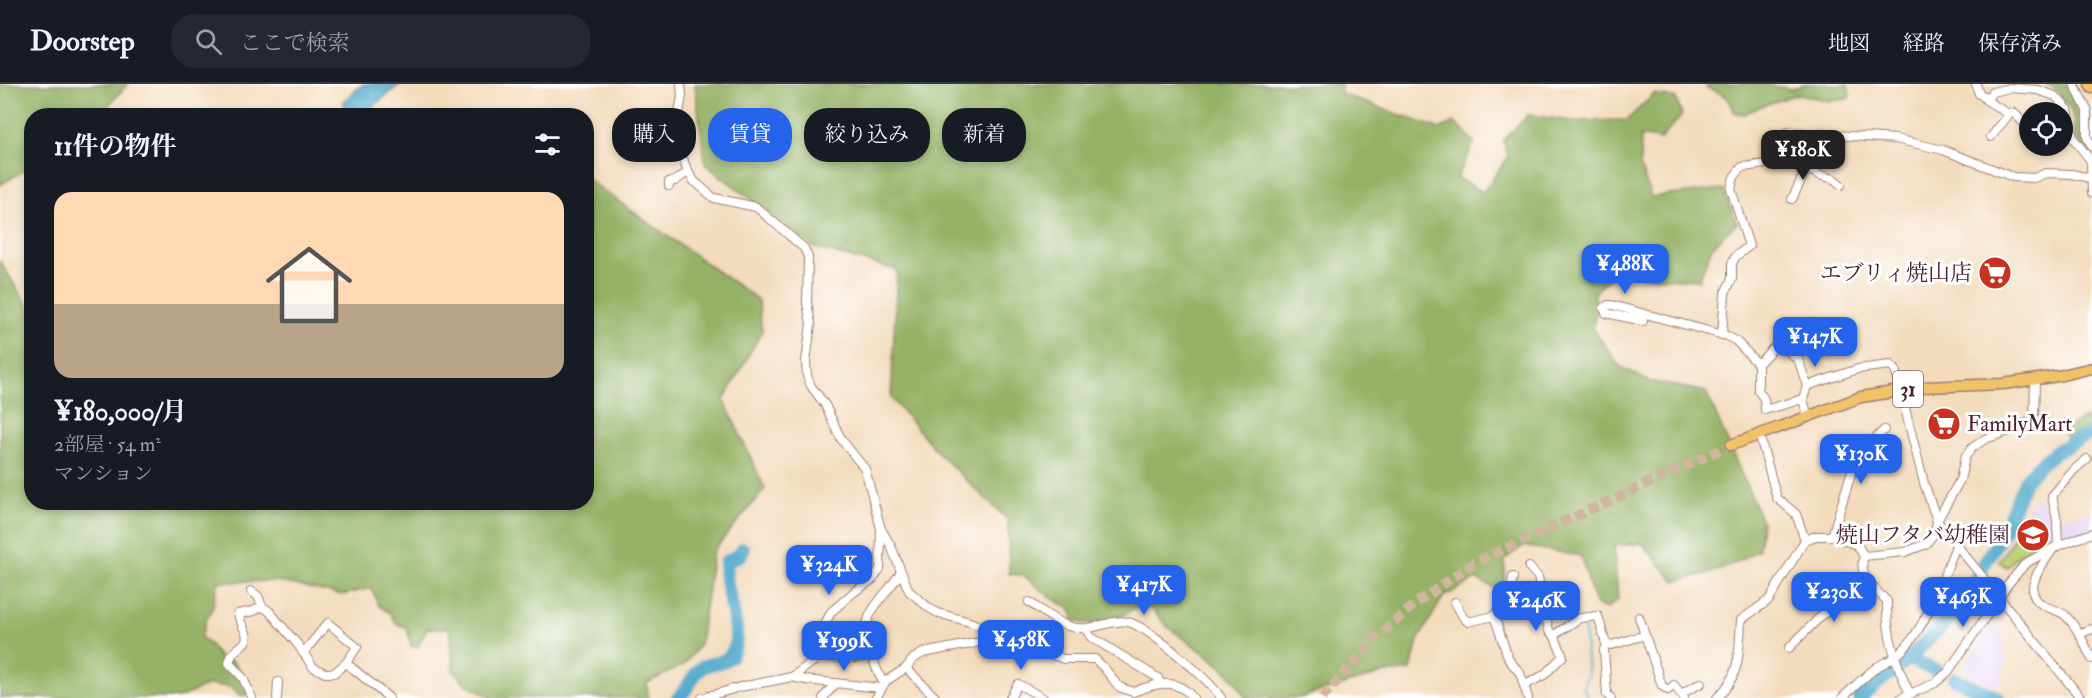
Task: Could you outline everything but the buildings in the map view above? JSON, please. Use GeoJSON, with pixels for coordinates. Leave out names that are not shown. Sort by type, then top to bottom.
{"type":"FeatureCollection","features":[{"type":"Feature","properties":{"kind":"main road","name":"31"},"geometry":{"type":"LineString","coordinates":[[1731,445],[1861,397],[1939,386],[2003,384],[2035,380],[2092,368]]}},
{"type":"Feature","properties":{"kind":"street"},"geometry":{"type":"LineString","coordinates":[[681,84],[682,96],[675,136],[688,172],[694,181],[714,198],[756,207],[804,248],[808,257],[807,303],[811,324],[806,362],[807,376],[811,386],[825,405],[841,439],[865,469],[881,529],[909,591],[928,608],[949,617],[973,623],[998,637]]}},
{"type":"Feature","properties":{"kind":"street"},"geometry":{"type":"LineString","coordinates":[[1976,84],[1979,94],[1986,100],[2007,113],[2014,113],[2019,118]]}},
{"type":"Feature","properties":{"kind":"street"},"geometry":{"type":"LineString","coordinates":[[2074,84],[2087,110],[2087,137],[2092,146]]}},
{"type":"Feature","properties":{"kind":"street"},"geometry":{"type":"LineString","coordinates":[[1982,95],[1988,97],[1993,92],[2010,88],[2038,90],[2055,96],[2068,109],[2073,138],[2091,161],[2092,192]]}},
{"type":"Feature","properties":{"kind":"street"},"geometry":{"type":"LineString","coordinates":[[1990,137],[2007,117],[2007,113]]}},
{"type":"Feature","properties":{"kind":"street"},"geometry":{"type":"LineString","coordinates":[[1722,335],[1725,293],[1732,279],[1732,263],[1736,256],[1749,246],[1731,189],[1734,177],[1742,167],[1768,164],[1779,157],[1783,134],[1789,132],[1896,138],[1943,150],[2013,177],[2034,178],[2046,173],[2091,176]]}},
{"type":"Feature","properties":{"kind":"street"},"geometry":{"type":"LineString","coordinates":[[1780,153],[1819,175],[1834,179],[1841,185]]}},
{"type":"Feature","properties":{"kind":"street"},"geometry":{"type":"LineString","coordinates":[[1792,199],[1807,168]]}},
{"type":"Feature","properties":{"kind":"street"},"geometry":{"type":"LineString","coordinates":[[669,186],[669,182],[675,181],[688,172]]}},
{"type":"Feature","properties":{"kind":"street"},"geometry":{"type":"LineString","coordinates":[[1643,321],[1606,313],[1604,308],[1612,305],[1722,335],[1736,341],[1758,364]]}},
{"type":"Feature","properties":{"kind":"street"},"geometry":{"type":"LineString","coordinates":[[1803,399],[1765,410],[1764,399],[1758,390],[1758,364],[1779,342],[1799,361],[1807,387],[1803,399],[1808,417]]}},
{"type":"Feature","properties":{"kind":"street"},"geometry":{"type":"LineString","coordinates":[[1807,387],[1858,369],[1886,365],[1895,369],[1927,494],[1937,521],[2081,698]]}},
{"type":"Feature","properties":{"kind":"street"},"geometry":{"type":"LineString","coordinates":[[1864,556],[1905,552],[1926,544],[1935,532],[1937,521],[1960,480],[1965,457],[1976,443],[2015,429],[2034,419],[2035,380]]}},
{"type":"Feature","properties":{"kind":"street"},"geometry":{"type":"LineString","coordinates":[[1832,536],[1853,467],[1865,449],[1884,430]]}},
{"type":"Feature","properties":{"kind":"street"},"geometry":{"type":"LineString","coordinates":[[1759,434],[1777,498],[1796,514],[1805,540]]}},
{"type":"Feature","properties":{"kind":"street"},"geometry":{"type":"LineString","coordinates":[[2087,459],[2074,470],[2052,496],[2057,520],[2056,546],[2037,573],[2032,589],[2036,599],[2043,605],[2063,614],[2081,633],[2092,659]]}},
{"type":"Feature","properties":{"kind":"street"},"geometry":{"type":"LineString","coordinates":[[792,677],[809,665],[818,655],[822,630],[831,612],[873,579],[880,569],[881,529]]}},
{"type":"Feature","properties":{"kind":"street"},"geometry":{"type":"LineString","coordinates":[[1901,698],[1909,690],[1935,683],[1945,675],[1998,598],[2026,564],[2056,546],[2092,533]]}},
{"type":"Feature","properties":{"kind":"street"},"geometry":{"type":"LineString","coordinates":[[1717,698],[1736,674],[1741,620],[1770,600],[1805,540],[1832,536],[1857,545],[1864,556],[1863,572],[1872,587],[1887,601],[1886,623],[1896,658],[1909,690]]}},
{"type":"Feature","properties":{"kind":"street"},"geometry":{"type":"LineString","coordinates":[[1842,698],[1869,673],[1888,659],[1896,658],[1916,634],[1958,549]]}},
{"type":"Feature","properties":{"kind":"street"},"geometry":{"type":"LineString","coordinates":[[1525,685],[1544,675],[1563,656],[1554,635],[1549,631],[1538,577],[1529,567]]}},
{"type":"Feature","properties":{"kind":"street"},"geometry":{"type":"LineString","coordinates":[[883,686],[872,656],[868,623],[870,614],[894,585],[901,571]]}},
{"type":"Feature","properties":{"kind":"street"},"geometry":{"type":"LineString","coordinates":[[1455,602],[1468,622],[1494,616],[1508,598],[1513,577]]}},
{"type":"Feature","properties":{"kind":"street"},"geometry":{"type":"LineString","coordinates":[[1789,648],[1823,614],[1872,587]]}},
{"type":"Feature","properties":{"kind":"street"},"geometry":{"type":"LineString","coordinates":[[251,591],[258,596],[262,606],[269,611],[313,667],[325,673],[334,673],[346,663],[357,647],[328,623],[303,653]]}},
{"type":"Feature","properties":{"kind":"street"},"geometry":{"type":"LineString","coordinates":[[1029,602],[1066,626],[1086,628],[1116,622],[1130,622],[1197,670],[1221,698]]}},
{"type":"Feature","properties":{"kind":"street"},"geometry":{"type":"LineString","coordinates":[[252,698],[243,678],[229,663],[233,654],[243,645],[247,637],[241,627],[239,609],[254,610],[262,606]]}},
{"type":"Feature","properties":{"kind":"street"},"geometry":{"type":"LineString","coordinates":[[1494,616],[1509,660],[1520,673],[1528,698]]}},
{"type":"Feature","properties":{"kind":"street"},"geometry":{"type":"LineString","coordinates":[[1554,635],[1580,618],[1598,616],[1606,644],[1612,645],[1645,635]]}},
{"type":"Feature","properties":{"kind":"street"},"geometry":{"type":"LineString","coordinates":[[1639,617],[1662,686],[1668,690],[1683,678]]}},
{"type":"Feature","properties":{"kind":"street"},"geometry":{"type":"LineString","coordinates":[[1086,628],[1091,637],[1158,678],[1160,683]]}},
{"type":"Feature","properties":{"kind":"street"},"geometry":{"type":"LineString","coordinates":[[2081,633],[2092,629]]}},
{"type":"Feature","properties":{"kind":"street"},"geometry":{"type":"LineString","coordinates":[[876,698],[883,686],[906,668],[913,659],[928,651],[1010,633],[1023,633],[1050,654],[1064,658],[1095,659],[1119,687],[1133,692],[1160,683],[1175,685],[1189,692],[1193,698]]}},
{"type":"Feature","properties":{"kind":"street"},"geometry":{"type":"LineString","coordinates":[[1604,650],[1607,695],[1611,698]]}},
{"type":"Feature","properties":{"kind":"street"},"geometry":{"type":"LineString","coordinates":[[818,655],[846,659],[872,656]]}},
{"type":"Feature","properties":{"kind":"street"},"geometry":{"type":"LineString","coordinates":[[346,663],[389,698]]}},
{"type":"Feature","properties":{"kind":"street"},"geometry":{"type":"LineString","coordinates":[[906,668],[936,698]]}},
{"type":"Feature","properties":{"kind":"street"},"geometry":{"type":"LineString","coordinates":[[702,698],[740,687],[792,677],[835,684],[883,686]]}},
{"type":"Feature","properties":{"kind":"street"},"geometry":{"type":"LineString","coordinates":[[277,698],[278,682]]}},
{"type":"Feature","properties":{"kind":"street"},"geometry":{"type":"LineString","coordinates":[[1674,685],[1683,696],[1701,683]]}},
{"type":"Feature","properties":{"kind":"street"},"geometry":{"type":"LineString","coordinates":[[823,698],[835,684]]}},
{"type":"Feature","properties":{"kind":"street"},"geometry":{"type":"LineString","coordinates":[[1010,698],[1018,684],[1043,698]]}},
{"type":"Feature","properties":{"kind":"shaded area","name":"焼山フタバ幼稚園"},"geometry":{"type":"Polygon","coordinates":[[[2035,498],[2045,503],[2047,510],[2055,518],[2051,542],[2018,557],[2007,568],[1997,562],[2035,498]]]}},
{"type":"Feature","properties":{"kind":"shaded area"},"geometry":{"type":"Polygon","coordinates":[[[2092,510],[2092,529],[2061,540],[2060,519],[2092,510]]]}},
{"type":"Feature","properties":{"kind":"shaded area"},"geometry":{"type":"Polygon","coordinates":[[[1993,623],[2004,634],[2004,654],[2008,655],[1998,688],[1967,674],[1964,666],[1971,658],[1983,634],[1993,623]]]}},
{"type":"Feature","properties":{"kind":"green space"},"geometry":{"type":"Polygon","coordinates":[[[0,84],[128,84],[106,108],[24,108],[24,170],[0,185],[0,84]]]}},
{"type":"Feature","properties":{"kind":"green space"},"geometry":{"type":"Polygon","coordinates":[[[695,84],[1341,84],[1341,94],[1440,129],[1454,122],[1474,142],[1457,178],[1483,192],[1508,157],[1503,140],[1528,115],[1573,121],[1627,120],[1654,94],[1676,99],[1682,115],[1660,140],[1641,136],[1640,165],[1651,197],[1723,189],[1737,223],[1712,247],[1699,280],[1614,275],[1595,293],[1596,310],[1593,328],[1619,366],[1648,381],[1706,392],[1762,521],[1759,549],[1718,570],[1674,581],[1642,543],[1614,546],[1618,599],[1607,609],[1594,601],[1581,556],[1523,546],[1505,559],[1504,593],[1476,579],[1443,597],[1418,640],[1411,670],[1380,674],[1299,698],[1245,698],[1231,676],[1222,667],[1168,627],[1145,606],[1140,604],[1133,610],[1108,621],[1082,623],[1073,621],[1072,610],[1022,575],[1009,574],[1008,520],[940,455],[891,398],[897,270],[815,248],[705,164],[695,84]]]}},
{"type":"Feature","properties":{"kind":"green space"},"geometry":{"type":"Polygon","coordinates":[[[1709,84],[1764,84],[1791,89],[1806,84],[1848,84],[1850,96],[1847,99],[1829,101],[1798,94],[1742,115],[1734,112],[1730,102],[1724,96],[1706,88],[1709,84]]]}},
{"type":"Feature","properties":{"kind":"green space"},"geometry":{"type":"Polygon","coordinates":[[[2046,84],[2072,84],[2081,103],[2084,136],[2091,153],[2088,155],[2075,137],[2073,102],[2065,102],[2056,90],[2046,84]]]}},
{"type":"Feature","properties":{"kind":"green space"},"geometry":{"type":"Polygon","coordinates":[[[594,184],[758,300],[762,331],[724,400],[765,489],[713,551],[700,644],[684,665],[647,683],[648,698],[492,698],[466,684],[453,670],[451,631],[445,627],[427,628],[418,647],[411,646],[407,627],[396,624],[390,613],[379,606],[371,588],[342,595],[276,581],[218,582],[212,610],[201,637],[220,659],[232,661],[252,687],[246,695],[239,696],[231,687],[208,685],[179,698],[0,698],[0,261],[24,300],[24,510],[594,510],[594,184]]]}},
{"type":"Feature","properties":{"kind":"green space"},"geometry":{"type":"Polygon","coordinates":[[[2089,417],[2092,430],[2067,443],[2064,431],[2066,428],[2089,417]]]}},
{"type":"Feature","properties":{"kind":"green space"},"geometry":{"type":"Polygon","coordinates":[[[2019,529],[2032,536],[2029,544],[2032,546],[2031,549],[2018,555],[2007,567],[1999,562],[2019,529]]]}},
{"type":"Feature","properties":{"kind":"water"},"geometry":{"type":"Polygon","coordinates":[[[363,84],[401,84],[371,108],[344,108],[344,101],[363,84]]]}},
{"type":"Feature","properties":{"kind":"waterway"},"geometry":{"type":"LineString","coordinates":[[1859,698],[1908,659],[1957,612],[2005,528],[2025,481],[2037,467],[2056,451],[2092,433]]}},
{"type":"Feature","properties":{"kind":"waterway"},"geometry":{"type":"LineString","coordinates":[[678,698],[701,668],[728,658],[735,646],[735,622],[725,572],[726,562],[741,554],[743,549]]}},
{"type":"Feature","properties":{"kind":"waterway"},"geometry":{"type":"LineString","coordinates":[[1584,625],[1588,674],[1583,687],[1588,698]]}},
{"type":"Feature","properties":{"kind":"waterway"},"geometry":{"type":"LineString","coordinates":[[1908,659],[1937,671]]}},
{"type":"Feature","properties":{"kind":"waterway"},"geometry":{"type":"LineString","coordinates":[[1955,679],[1998,698]]}},
{"type":"Feature","properties":{"kind":"tunnel"},"geometry":{"type":"LineString","coordinates":[[1322,698],[1375,639],[1416,603],[1474,563],[1731,445]]}},
{"type":"Feature","properties":{"kind":"place","name":"エブリィ焼山店"},"geometry":{"type":"Point","coordinates":[1995,273]}},
{"type":"Feature","properties":{"kind":"place","name":"FamilyMart"},"geometry":{"type":"Point","coordinates":[1944,424]}},
{"type":"Feature","properties":{"kind":"place","name":"焼山フタバ幼稚園"},"geometry":{"type":"Point","coordinates":[2033,535]}}]}
